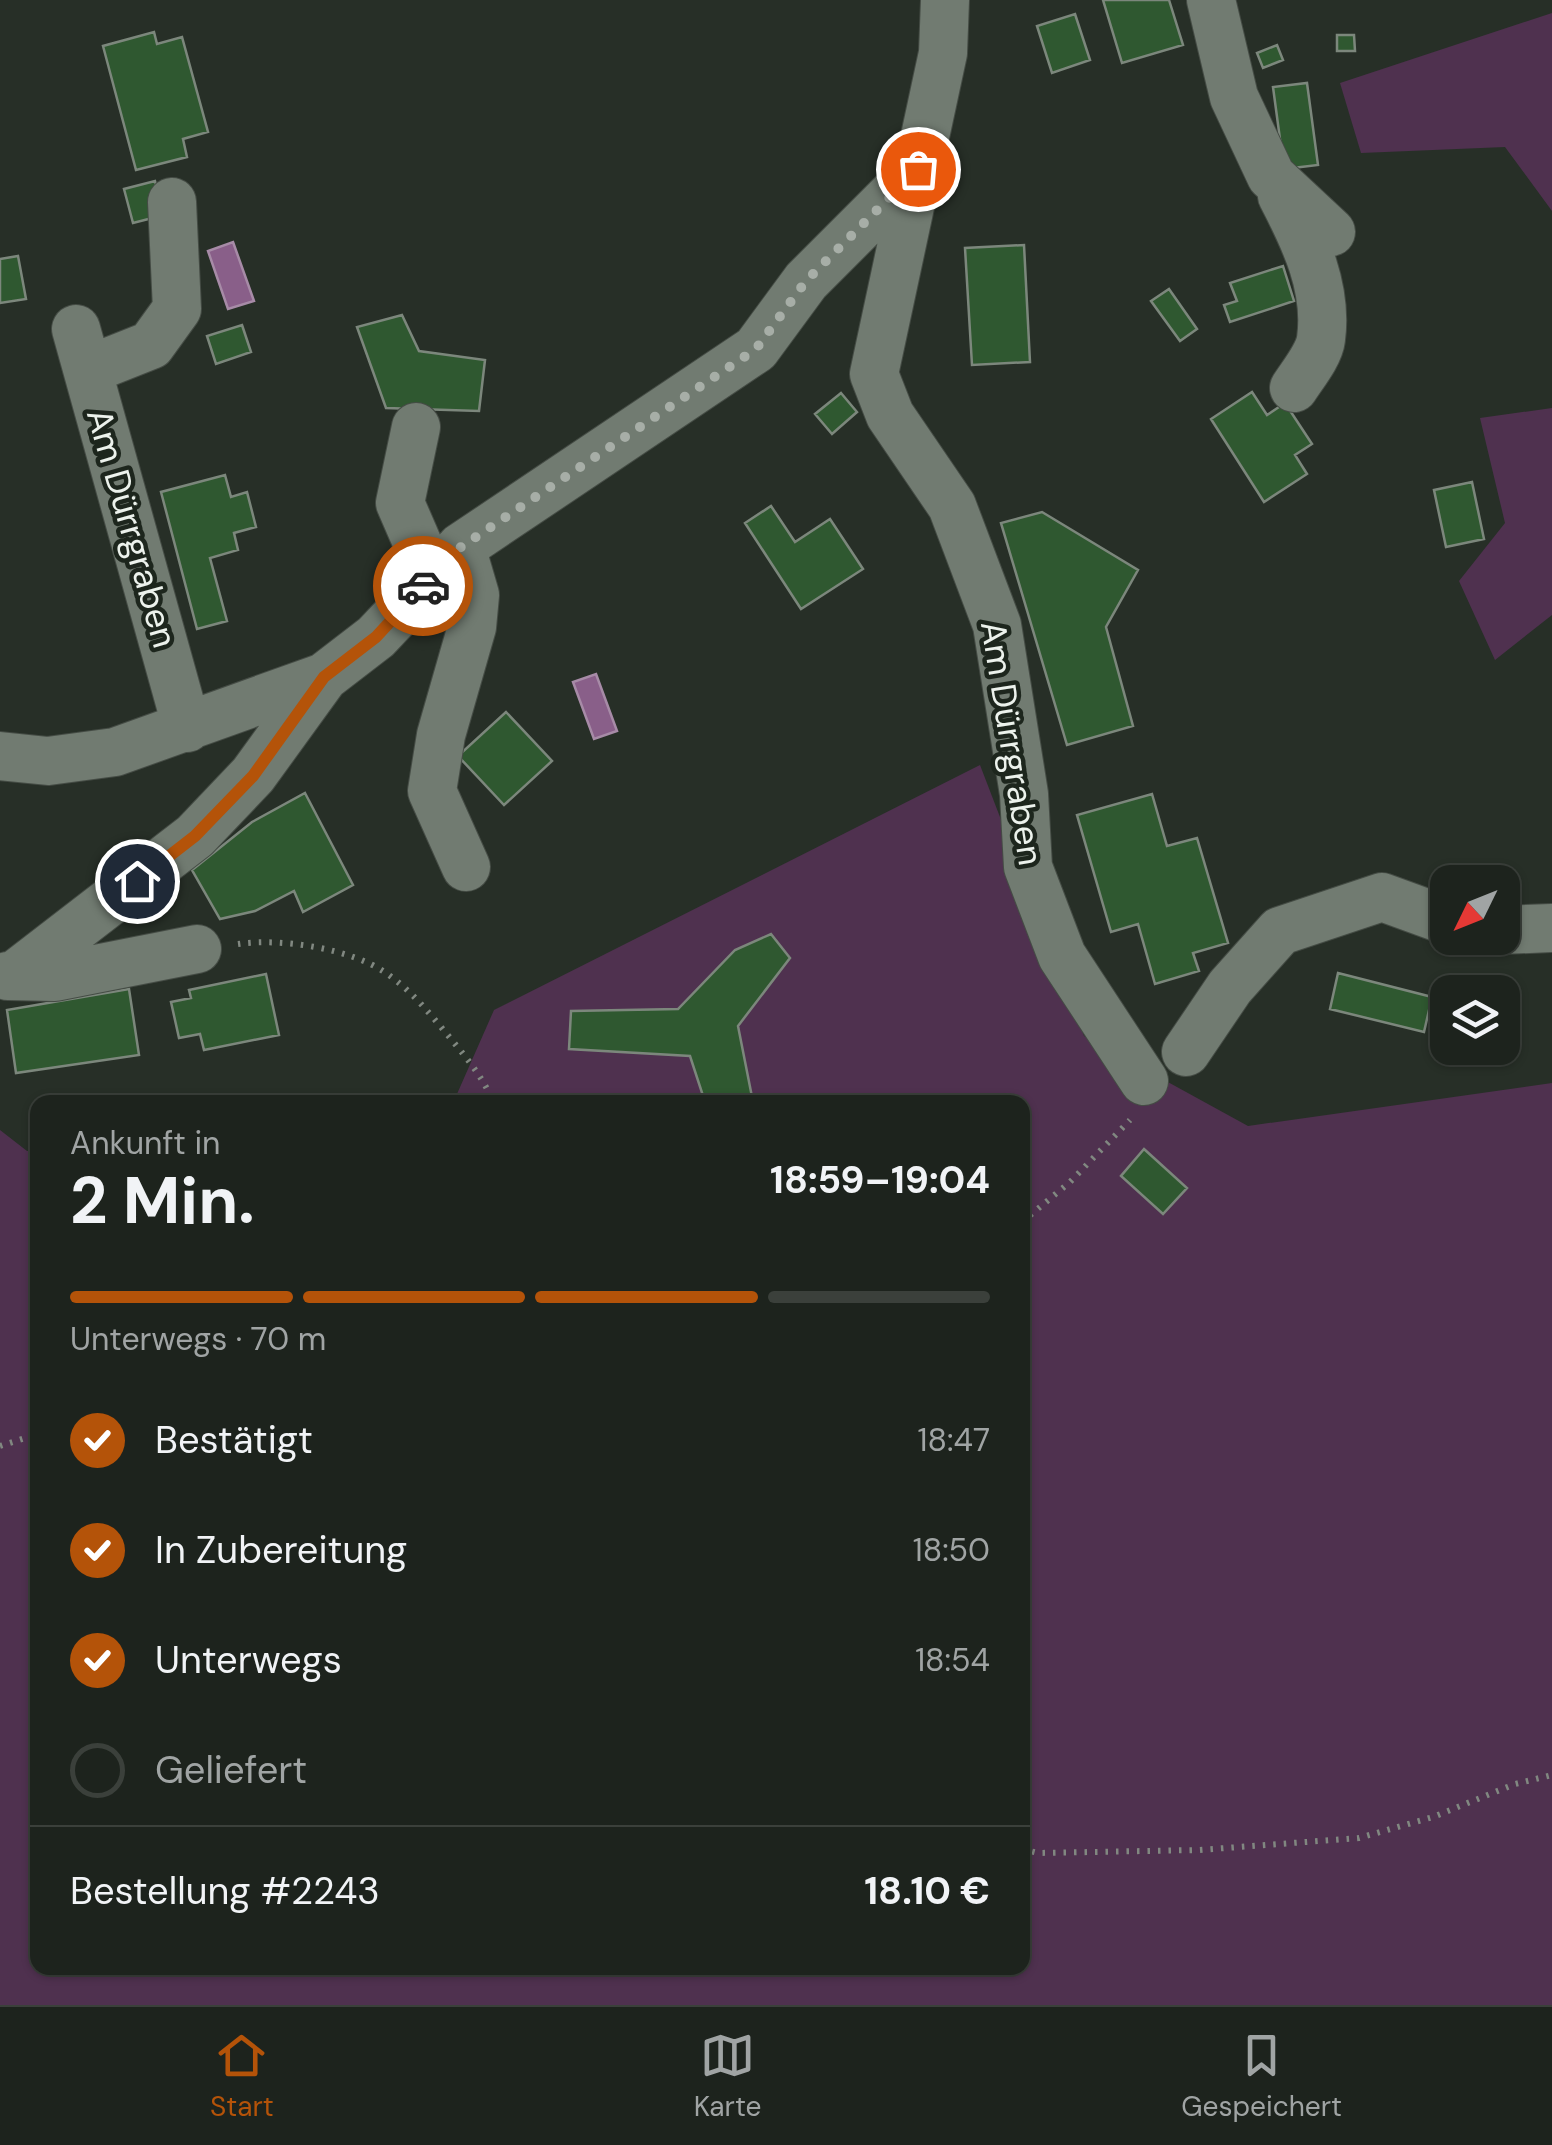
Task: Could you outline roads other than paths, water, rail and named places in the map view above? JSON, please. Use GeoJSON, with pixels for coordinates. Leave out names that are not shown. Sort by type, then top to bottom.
{"type":"FeatureCollection","features":[{"type":"Feature","properties":{"kind":"street","name":"Am Dürrgraben"},"geometry":{"type":"LineString","coordinates":[[945,0],[943,53],[874,374],[890,415],[952,506],[998,625],[1024,794],[1028,867],[1062,956],[1138,1100]]}},
{"type":"Feature","properties":{"kind":"street"},"geometry":{"type":"LineString","coordinates":[[1211,0],[1234,97],[1301,232],[1320,285],[1321,343],[1294,388]]}},
{"type":"Feature","properties":{"kind":"street"},"geometry":{"type":"LineString","coordinates":[[8,976],[203,845],[324,677],[376,637],[461,547],[756,349],[806,281],[918,169]]}},
{"type":"Feature","properties":{"kind":"street"},"geometry":{"type":"LineString","coordinates":[[1271,176],[1332,232]]}},
{"type":"Feature","properties":{"kind":"street","name":"Am Dürrgraben"},"geometry":{"type":"LineString","coordinates":[[172,202],[176,309],[151,345],[82,349],[188,728]]}},
{"type":"Feature","properties":{"kind":"street"},"geometry":{"type":"LineString","coordinates":[[416,427],[400,503],[423,556],[427,582]]}},
{"type":"Feature","properties":{"kind":"street"},"geometry":{"type":"LineString","coordinates":[[461,547],[475,594],[472,628],[441,735],[432,791],[466,867]]}},
{"type":"Feature","properties":{"kind":"street"},"geometry":{"type":"LineString","coordinates":[[0,756],[48,761],[115,752],[324,677]]}},
{"type":"Feature","properties":{"kind":"street"},"geometry":{"type":"LineString","coordinates":[[1186,1052],[1230,988],[1280,931],[1382,897],[1430,915]]}},
{"type":"Feature","properties":{"kind":"street"},"geometry":{"type":"LineString","coordinates":[[1520,929],[1552,928]]}},
{"type":"Feature","properties":{"kind":"street"},"geometry":{"type":"LineString","coordinates":[[8,976],[55,978],[197,949]]}}]}
